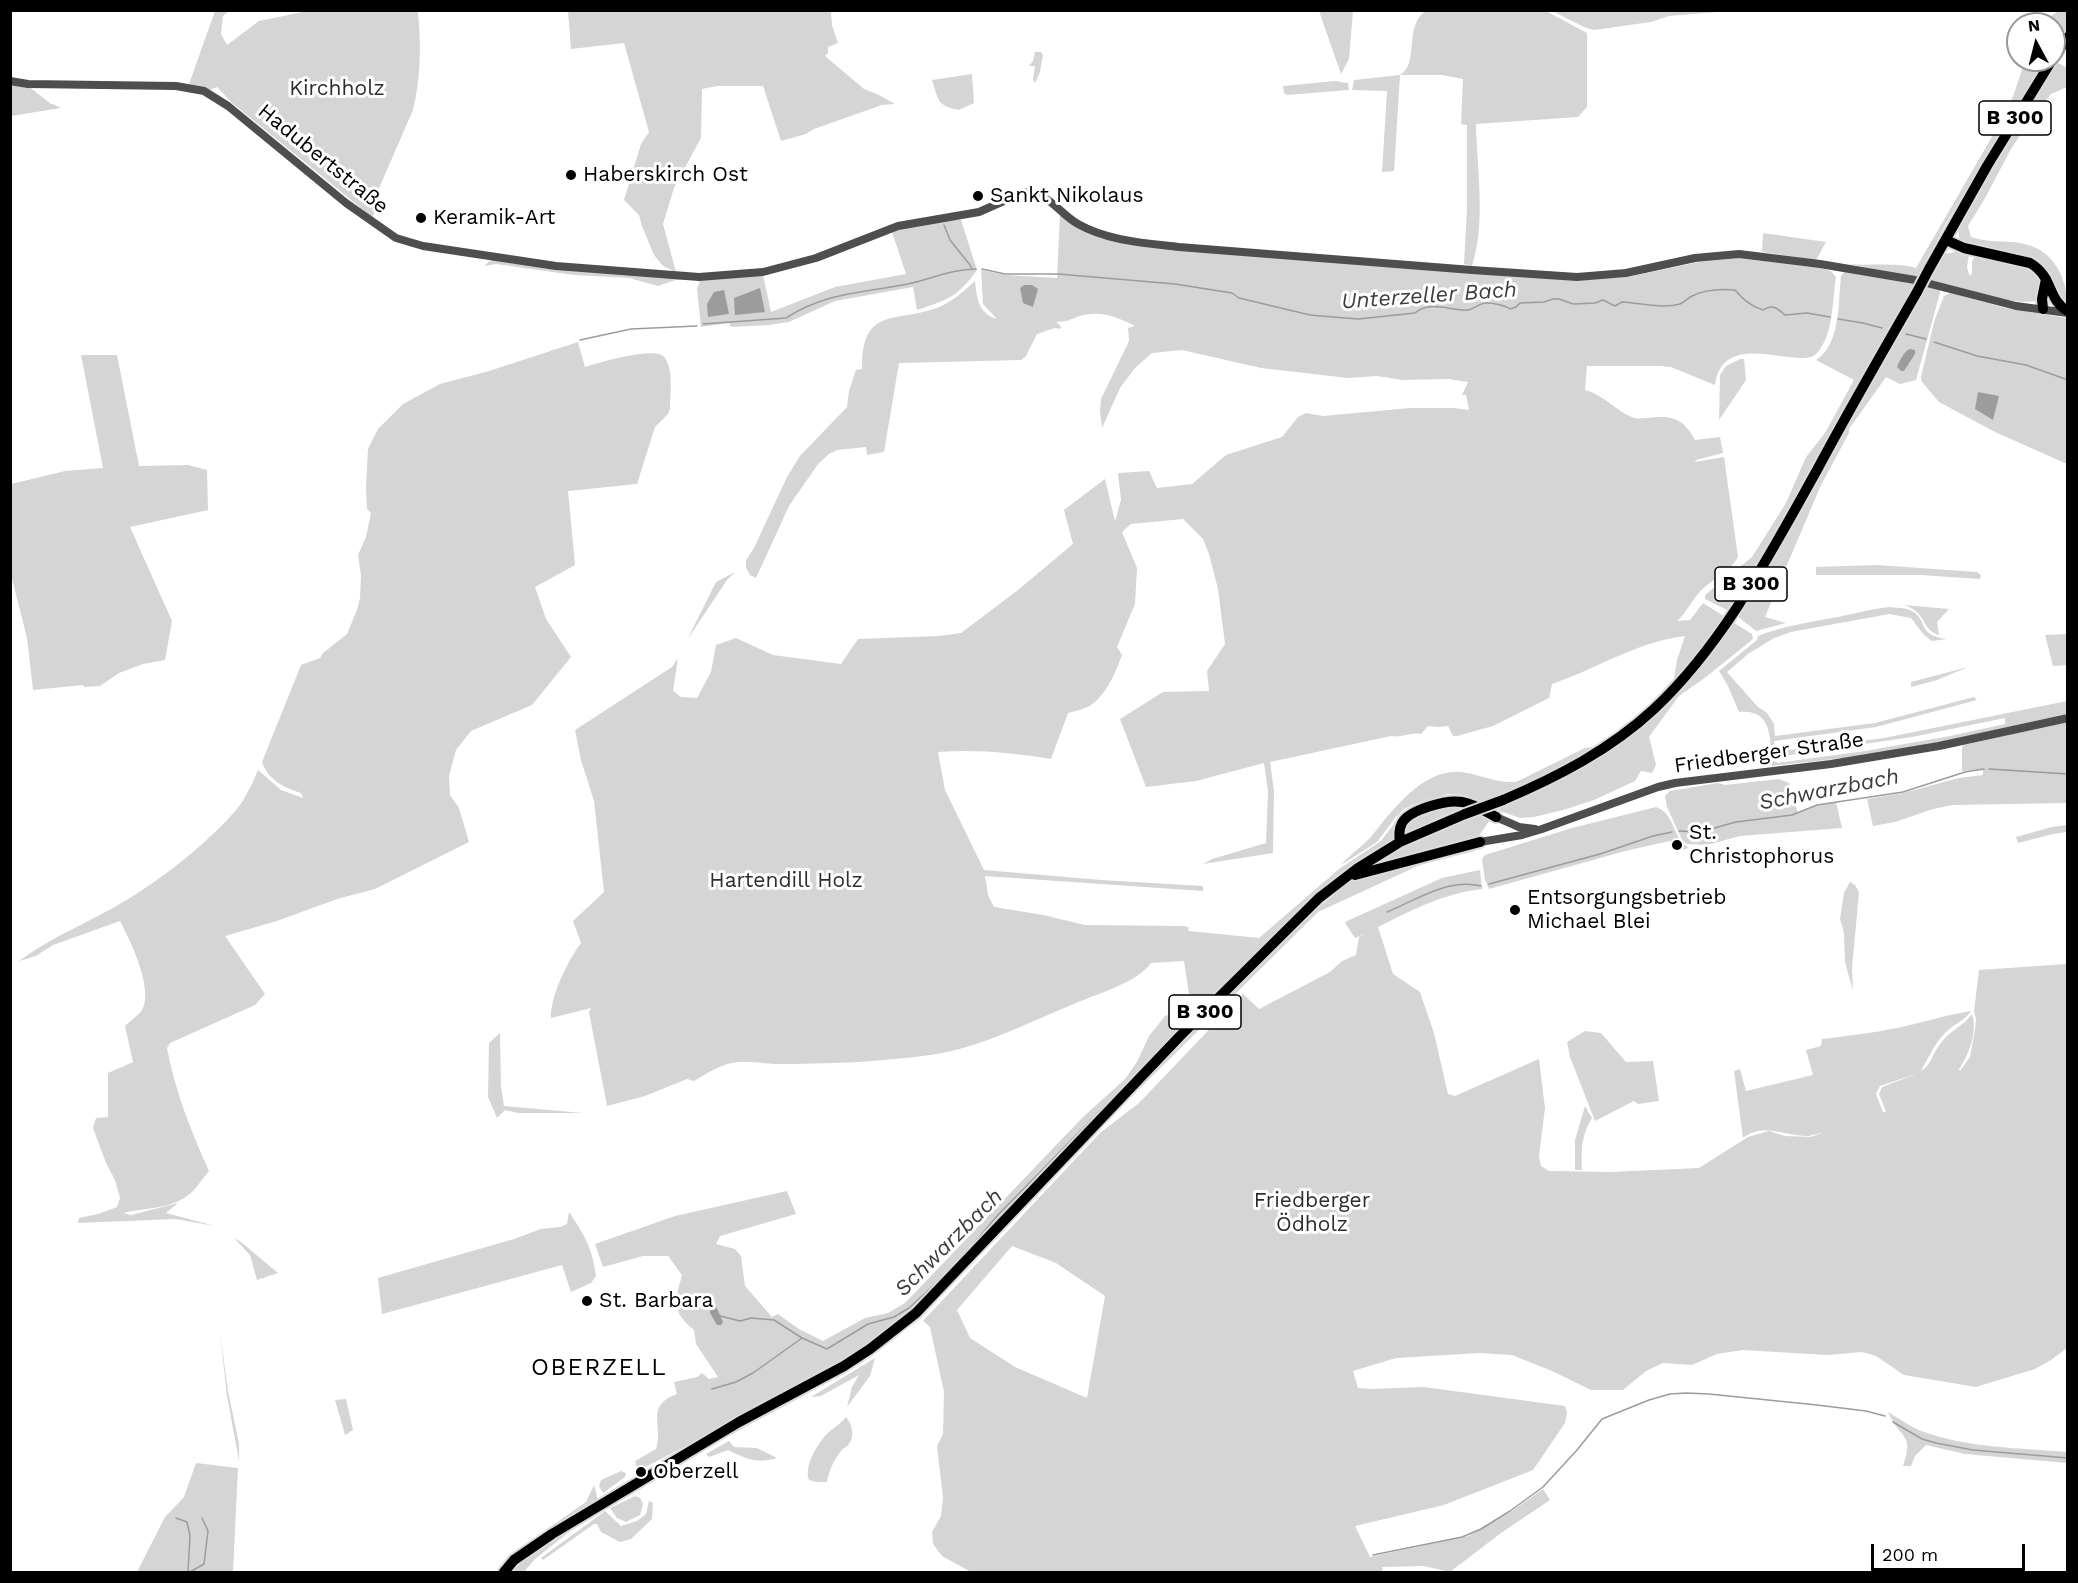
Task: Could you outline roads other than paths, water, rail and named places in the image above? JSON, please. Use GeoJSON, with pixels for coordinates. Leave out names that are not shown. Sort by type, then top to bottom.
{"type":"FeatureCollection","features":[{"type":"Feature","properties":{"kind":"main road","name":"B 300"},"geometry":{"type":"LineString","coordinates":[[504,1572],[514,1560],[533,1546],[739,1422],[843,1366],[870,1349],[916,1313],[1180,1036],[1302,915],[1340,881],[1400,842],[1565,772],[1618,738],[1652,711],[1697,664],[1742,600],[1986,166],[2044,72]]}},
{"type":"Feature","properties":{"kind":"main road"},"geometry":{"type":"LineString","coordinates":[[1947,237],[1964,248],[2021,259],[2039,268],[2046,276],[2056,301],[2067,312]]}},
{"type":"Feature","properties":{"kind":"main road"},"geometry":{"type":"LineString","coordinates":[[1947,237],[1978,251]]}},
{"type":"Feature","properties":{"kind":"main road"},"geometry":{"type":"LineString","coordinates":[[1930,267],[1944,254],[1964,248]]}},
{"type":"Feature","properties":{"kind":"main road"},"geometry":{"type":"LineString","coordinates":[[2039,305],[2046,284],[2046,276]]}},
{"type":"Feature","properties":{"kind":"main road"},"geometry":{"type":"LineString","coordinates":[[2039,305],[2049,302],[2052,290]]}},
{"type":"Feature","properties":{"kind":"main road"},"geometry":{"type":"LineString","coordinates":[[1400,842],[1402,824],[1407,818],[1438,803],[1460,801],[1476,806],[1496,818]]}},
{"type":"Feature","properties":{"kind":"main road"},"geometry":{"type":"LineString","coordinates":[[1340,881],[1358,873],[1480,842]]}},
{"type":"Feature","properties":{"kind":"street","name":"Hadubertstraße"},"geometry":{"type":"LineString","coordinates":[[10,81],[28,84],[176,86],[204,92],[228,106],[374,224],[396,238],[409,243],[486,257],[556,266],[676,275],[725,276],[763,272],[798,264],[898,226],[979,212],[1029,192],[1045,197],[1069,218],[1087,229],[1136,242],[1179,247],[1577,277],[1626,273],[1695,258],[1739,254],[1840,267],[1915,280],[1999,302],[2039,305]]}},
{"type":"Feature","properties":{"kind":"street"},"geometry":{"type":"LineString","coordinates":[[2039,305],[2067,312]]}},
{"type":"Feature","properties":{"kind":"street","name":"Friedberger Straße"},"geometry":{"type":"LineString","coordinates":[[1480,842],[1542,829],[1675,783],[1831,764],[1939,746],[2067,718]]}},
{"type":"Feature","properties":{"kind":"street"},"geometry":{"type":"LineString","coordinates":[[1496,818],[1519,827],[1542,829]]}},
{"type":"Feature","properties":{"kind":"waterway"},"geometry":{"type":"LineString","coordinates":[[944,225],[950,240],[972,269]]}},
{"type":"Feature","properties":{"kind":"waterway","name":"Unterzeller Bach"},"geometry":{"type":"LineString","coordinates":[[703,324],[786,318],[801,309],[832,298],[912,283],[959,270],[976,269]]}},
{"type":"Feature","properties":{"kind":"waterway","name":"Unterzeller Bach"},"geometry":{"type":"LineString","coordinates":[[982,269],[1005,274],[1058,274],[1175,284],[1232,293],[1239,298],[1310,315],[1358,319],[1415,313],[1427,307],[1468,310],[1486,303],[1502,305],[1510,309],[1520,303],[1544,302],[1553,299],[1573,304],[1595,303],[1603,300],[1615,306],[1622,302],[1658,306],[1673,305],[1707,291],[1724,290],[1735,290],[1747,302],[1763,310],[1772,307],[1785,315],[1807,313],[1830,317]]}},
{"type":"Feature","properties":{"kind":"waterway","name":"Unterzeller Bach"},"geometry":{"type":"LineString","coordinates":[[1838,319],[1882,328]]}},
{"type":"Feature","properties":{"kind":"waterway","name":"Unterzeller Bach"},"geometry":{"type":"LineString","coordinates":[[580,340],[631,329],[697,326]]}},
{"type":"Feature","properties":{"kind":"waterway","name":"Unterzeller Bach"},"geometry":{"type":"LineString","coordinates":[[1906,334],[1926,339]]}},
{"type":"Feature","properties":{"kind":"waterway","name":"Unterzeller Bach"},"geometry":{"type":"LineString","coordinates":[[1934,342],[1977,356],[2026,365],[2068,380]]}},
{"type":"Feature","properties":{"kind":"waterway","name":"Schwarzbach"},"geometry":{"type":"LineString","coordinates":[[1679,831],[1700,832],[1736,822],[1792,815],[1817,805],[1903,792],[1965,772],[1984,769]]}},
{"type":"Feature","properties":{"kind":"waterway","name":"Schwarzbach"},"geometry":{"type":"LineString","coordinates":[[1989,769],[2068,774]]}},
{"type":"Feature","properties":{"kind":"waterway","name":"Schwarzbach"},"geometry":{"type":"LineString","coordinates":[[1489,884],[1672,832]]}},
{"type":"Feature","properties":{"kind":"waterway","name":"Schwarzbach"},"geometry":{"type":"LineString","coordinates":[[1387,912],[1444,888],[1469,884],[1481,886]]}},
{"type":"Feature","properties":{"kind":"waterway","name":"Schwarzbach"},"geometry":{"type":"LineString","coordinates":[[1095,1116],[1123,1088]]}},
{"type":"Feature","properties":{"kind":"waterway","name":"Schwarzbach"},"geometry":{"type":"LineString","coordinates":[[959,1261],[997,1216],[1092,1119]]}},
{"type":"Feature","properties":{"kind":"waterway","name":"Schwarzbach"},"geometry":{"type":"LineString","coordinates":[[712,1389],[736,1382],[753,1373],[802,1338],[827,1349],[868,1324],[894,1317],[909,1308],[947,1273]]}},
{"type":"Feature","properties":{"kind":"waterway"},"geometry":{"type":"LineString","coordinates":[[720,1316],[740,1321],[751,1318],[774,1320],[802,1338]]}},
{"type":"Feature","properties":{"kind":"waterway"},"geometry":{"type":"LineString","coordinates":[[1373,1555],[1462,1537],[1481,1529],[1543,1487],[1602,1419],[1670,1394],[1709,1394],[1817,1405],[1866,1411],[1885,1416]]}},
{"type":"Feature","properties":{"kind":"waterway"},"geometry":{"type":"LineString","coordinates":[[1893,1422],[1922,1439],[1936,1443],[1973,1450],[2068,1458]]}},
{"type":"Feature","properties":{"kind":"waterway"},"geometry":{"type":"LineString","coordinates":[[176,1518],[187,1522],[190,1536],[188,1572]]}},
{"type":"Feature","properties":{"kind":"waterway"},"geometry":{"type":"LineString","coordinates":[[190,1572],[204,1564],[208,1531],[202,1518]]}},
{"type":"Feature","properties":{"kind":"place","name":"Haberskirch Ost"},"geometry":{"type":"Point","coordinates":[571,175]}},
{"type":"Feature","properties":{"kind":"place","name":"Sankt Nikolaus"},"geometry":{"type":"Point","coordinates":[978,196]}},
{"type":"Feature","properties":{"kind":"place","name":"Keramik-Art"},"geometry":{"type":"Point","coordinates":[421,218]}},
{"type":"Feature","properties":{"kind":"place","name":"St. Christophorus"},"geometry":{"type":"Point","coordinates":[1677,845]}},
{"type":"Feature","properties":{"kind":"place","name":"Entsorgungsbetrieb Michael Blei"},"geometry":{"type":"Point","coordinates":[1515,910]}},
{"type":"Feature","properties":{"kind":"place","name":"St. Barbara"},"geometry":{"type":"Point","coordinates":[587,1301]}},
{"type":"Feature","properties":{"kind":"place","name":"Oberzell"},"geometry":{"type":"Point","coordinates":[641,1472]}},
{"type":"Feature","properties":{"kind":"district","name":"OBERZELL"},"geometry":{"type":"Point","coordinates":[599,1368]}},
{"type":"Feature","properties":{"kind":"park label","name":"Kirchholz"},"geometry":{"type":"Point","coordinates":[337,89]}},
{"type":"Feature","properties":{"kind":"park label","name":"Hartendill Holz"},"geometry":{"type":"Point","coordinates":[786,881]}},
{"type":"Feature","properties":{"kind":"park label","name":"Friedberger Ödholz"},"geometry":{"type":"Point","coordinates":[1312,1213]}}]}
